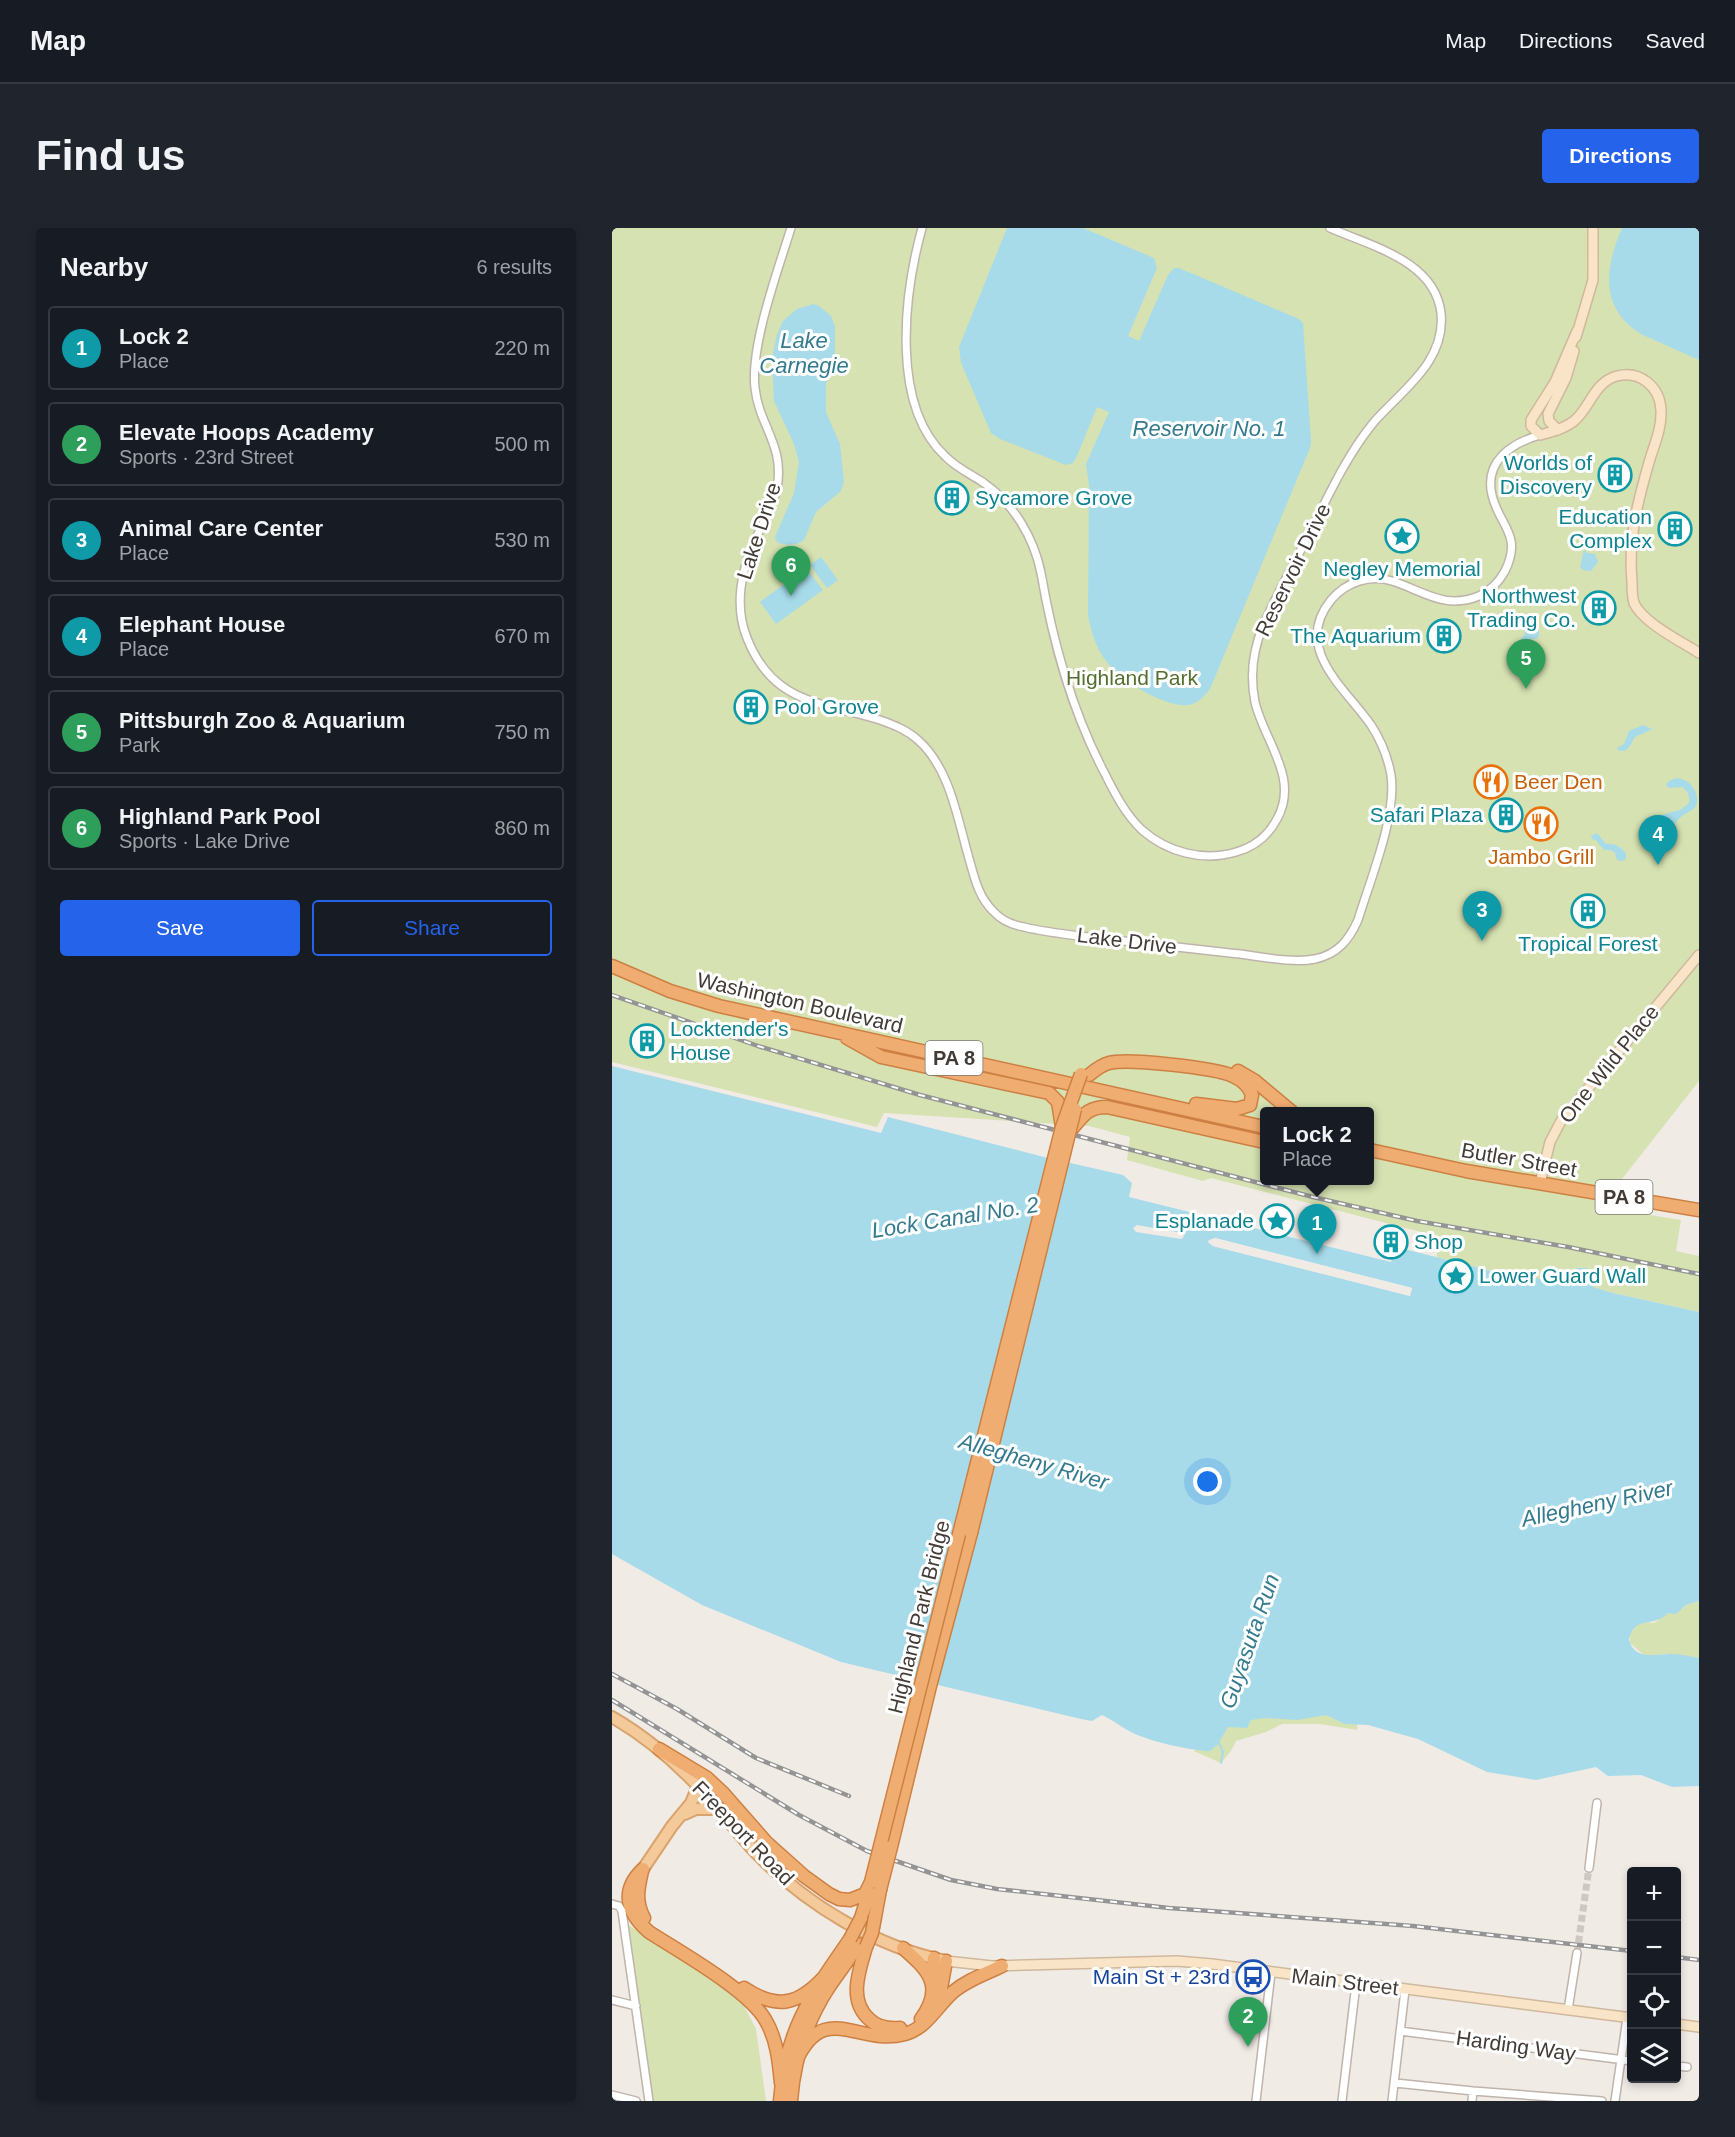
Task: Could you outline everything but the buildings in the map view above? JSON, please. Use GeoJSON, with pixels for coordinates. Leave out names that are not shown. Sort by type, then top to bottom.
{"type":"FeatureCollection","features":[{"type":"Feature","properties":{"kind":"highway","name":"Washington Boulevard"},"geometry":{"type":"LineString","coordinates":[[612,966],[661,987],[702,1001],[830,1030],[1083,1078],[1260,1126]]}},
{"type":"Feature","properties":{"kind":"highway"},"geometry":{"type":"LineString","coordinates":[[830,1030],[881,1057],[1049,1093],[1058,1102],[1066,1129],[1091,1109],[1107,1107],[1260,1141]]}},
{"type":"Feature","properties":{"kind":"highway"},"geometry":{"type":"LineString","coordinates":[[1083,1078],[1094,1062],[1118,1054],[1214,1063],[1243,1073],[1286,1107]]}},
{"type":"Feature","properties":{"kind":"highway"},"geometry":{"type":"LineString","coordinates":[[1119,1062],[1212,1070],[1227,1074],[1244,1083],[1251,1092],[1253,1100],[1247,1107],[1233,1109],[1083,1078],[1099,1067],[1119,1062]]}},
{"type":"Feature","properties":{"kind":"highway","name":"Highland Park Bridge"},"geometry":{"type":"LineString","coordinates":[[780,2101],[781,2083],[790,2038],[800,2016],[824,1977],[858,1944],[861,1918],[876,1886],[971,1533],[1066,1129],[1083,1078]]}},
{"type":"Feature","properties":{"kind":"highway","name":"Butler Street"},"geometry":{"type":"LineString","coordinates":[[1374,1151],[1452,1168],[1699,1210]]}},
{"type":"Feature","properties":{"kind":"highway"},"geometry":{"type":"LineString","coordinates":[[659,1749],[707,1778],[766,1842],[804,1876],[829,1894],[850,1900],[865,1894],[876,1886]]}},
{"type":"Feature","properties":{"kind":"highway"},"geometry":{"type":"LineString","coordinates":[[643,1869],[637,1898],[644,1918],[653,1927],[753,1994],[771,2001],[791,2001],[802,1997],[824,1977]]}},
{"type":"Feature","properties":{"kind":"highway"},"geometry":{"type":"LineString","coordinates":[[643,1869],[630,1885],[628,1894],[633,1914],[639,1923],[650,1932],[741,1993],[756,2006],[774,2037],[781,2083]]}},
{"type":"Feature","properties":{"kind":"highway","name":"Highland Park Bridge"},"geometry":{"type":"LineString","coordinates":[[791,2101],[800,2044],[812,2017],[876,1914],[876,1886]]}},
{"type":"Feature","properties":{"kind":"highway"},"geometry":{"type":"LineString","coordinates":[[858,1944],[856,1992],[863,2013],[872,2022],[896,2029],[910,2026],[921,2019],[931,2001],[933,1992],[932,1980],[927,1970],[903,1948]]}},
{"type":"Feature","properties":{"kind":"highway"},"geometry":{"type":"LineString","coordinates":[[932,1980],[940,1960]]}},
{"type":"Feature","properties":{"kind":"highway"},"geometry":{"type":"LineString","coordinates":[[936,2012],[940,1997],[940,1960]]}},
{"type":"Feature","properties":{"kind":"highway"},"geometry":{"type":"LineString","coordinates":[[796,2061],[809,2039],[824,2029],[897,2036],[917,2029],[964,1984],[1007,1966]]}},
{"type":"Feature","properties":{"kind":"main road"},"geometry":{"type":"LineString","coordinates":[[1558,430],[1550,421],[1548,414],[1566,378],[1593,280],[1593,228]]}},
{"type":"Feature","properties":{"kind":"main road"},"geometry":{"type":"LineString","coordinates":[[1577,332],[1555,382],[1531,420],[1531,426],[1540,435],[1558,430],[1573,422],[1596,391],[1614,377],[1637,376],[1651,385],[1658,395],[1661,411],[1660,424],[1636,507],[1631,544],[1634,603],[1646,618],[1699,653]]}},
{"type":"Feature","properties":{"kind":"main road","name":"One Wild Place"},"geometry":{"type":"LineString","coordinates":[[1540,1183],[1550,1142],[1561,1121],[1699,955]]}},
{"type":"Feature","properties":{"kind":"main road","name":"Freeport Road"},"geometry":{"type":"LineString","coordinates":[[612,1717],[659,1749],[698,1786],[757,1854],[798,1890],[861,1930],[903,1948],[940,1960],[972,1965],[1057,1965]]}},
{"type":"Feature","properties":{"kind":"main road"},"geometry":{"type":"LineString","coordinates":[[672,1826],[691,1803],[698,1786]]}},
{"type":"Feature","properties":{"kind":"main road"},"geometry":{"type":"LineString","coordinates":[[643,1869],[672,1826],[687,1797],[698,1786]]}},
{"type":"Feature","properties":{"kind":"main road"},"geometry":{"type":"LineString","coordinates":[[682,1816],[696,1809],[718,1809]]}},
{"type":"Feature","properties":{"kind":"main road","name":"Main Street"},"geometry":{"type":"LineString","coordinates":[[1057,1965],[1177,1962],[1212,1964],[1627,2018]]}},
{"type":"Feature","properties":{"kind":"main road"},"geometry":{"type":"LineString","coordinates":[[1681,2024],[1699,2026]]}},
{"type":"Feature","properties":{"kind":"street","name":"Lake Drive"},"geometry":{"type":"LineString","coordinates":[[790,228],[771,295],[755,369],[757,400],[775,444],[778,473],[771,507],[754,541],[741,586],[740,612],[746,637],[752,651],[770,674],[792,692],[817,704],[895,726],[916,738],[924,746],[948,788],[982,898],[1001,918],[1026,928],[1288,959],[1313,960],[1340,948],[1352,932],[1362,905],[1388,823],[1392,787],[1389,767],[1376,734],[1324,664],[1317,642],[1321,615],[1337,593],[1357,581],[1368,579],[1391,581],[1432,598],[1455,601],[1473,598],[1492,587],[1505,570],[1511,547],[1508,529],[1492,495],[1492,475],[1499,459],[1508,450],[1519,442],[1540,435]]}},
{"type":"Feature","properties":{"kind":"street","name":"Reservoir Drive"},"geometry":{"type":"LineString","coordinates":[[922,228],[912,275],[908,314],[908,371],[913,401],[926,434],[943,455],[986,484],[1008,504],[1030,538],[1039,565],[1058,658],[1072,701],[1099,763],[1122,806],[1138,826],[1162,844],[1183,853],[1211,856],[1235,853],[1253,845],[1269,832],[1281,812],[1284,793],[1283,772],[1278,756],[1260,720],[1252,677],[1258,639],[1349,458],[1376,420],[1425,368],[1439,338],[1440,309],[1436,294],[1424,276],[1388,253],[1330,228]]}},
{"type":"Feature","properties":{"kind":"street"},"geometry":{"type":"LineString","coordinates":[[1589,1868],[1597,1803]]}},
{"type":"Feature","properties":{"kind":"street"},"geometry":{"type":"LineString","coordinates":[[616,1905],[623,1920],[649,2101]]}},
{"type":"Feature","properties":{"kind":"street"},"geometry":{"type":"LineString","coordinates":[[1568,2010],[1577,1953]]}},
{"type":"Feature","properties":{"kind":"street"},"geometry":{"type":"LineString","coordinates":[[1256,2101],[1271,1972]]}},
{"type":"Feature","properties":{"kind":"street"},"geometry":{"type":"LineString","coordinates":[[1342,2101],[1356,1984]]}},
{"type":"Feature","properties":{"kind":"street"},"geometry":{"type":"LineString","coordinates":[[1392,2101],[1405,1990]]}},
{"type":"Feature","properties":{"kind":"street"},"geometry":{"type":"LineString","coordinates":[[612,2000],[636,2006]]}},
{"type":"Feature","properties":{"kind":"street"},"geometry":{"type":"LineString","coordinates":[[1615,2101],[1627,2028]]}},
{"type":"Feature","properties":{"kind":"street","name":"Harding Way"},"geometry":{"type":"LineString","coordinates":[[1400,2031],[1627,2061]]}},
{"type":"Feature","properties":{"kind":"street"},"geometry":{"type":"LineString","coordinates":[[1681,2066],[1687,2067]]}},
{"type":"Feature","properties":{"kind":"street"},"geometry":{"type":"LineString","coordinates":[[1395,2083],[1602,2101]]}},
{"type":"Feature","properties":{"kind":"street"},"geometry":{"type":"LineString","coordinates":[[1472,2101],[1473,2091]]}},
{"type":"Feature","properties":{"kind":"street"},"geometry":{"type":"LineString","coordinates":[[612,2095],[636,2101]]}},
{"type":"Feature","properties":{"kind":"green space","name":"Highland Park"},"geometry":{"type":"Polygon","coordinates":[[[612,228],[1699,228],[1699,1081],[1600,1207],[1681,1220],[1676,1251],[1699,1256],[1699,1312],[1592,1287],[1576,1268],[1574,1284],[1492,1271],[1436,1257],[1440,1245],[1428,1242],[1429,1234],[1211,1178],[1203,1181],[1127,1160],[1130,1137],[1089,1126],[884,1113],[877,1127],[612,1062],[612,228]]]}},
{"type":"Feature","properties":{"kind":"green space"},"geometry":{"type":"Polygon","coordinates":[[[1699,1601],[1699,1658],[1668,1654],[1645,1656],[1630,1643],[1630,1634],[1637,1625],[1644,1622],[1654,1623],[1668,1613],[1699,1601]]]}},
{"type":"Feature","properties":{"kind":"green space"},"geometry":{"type":"Polygon","coordinates":[[[1257,1700],[1358,1719],[1357,1730],[1320,1724],[1282,1724],[1266,1732],[1236,1741],[1221,1763],[1194,1751],[1208,1734],[1257,1700]]]}},
{"type":"Feature","properties":{"kind":"green space"},"geometry":{"type":"Polygon","coordinates":[[[624,1922],[725,1989],[744,2006],[756,2029],[766,2101],[649,2101],[624,1922]]]}},
{"type":"Feature","properties":{"kind":"water","name":"Reservoir No. 1"},"geometry":{"type":"Polygon","coordinates":[[[1007,228],[1083,228],[1154,258],[1157,268],[1128,336],[1139,341],[1168,275],[1174,268],[1179,268],[1299,319],[1303,323],[1310,448],[1210,689],[1195,703],[1179,705],[1168,702],[1132,684],[1107,662],[1092,634],[1088,615],[1089,485],[1086,464],[1109,412],[1097,407],[1077,456],[1073,463],[1066,465],[1000,439],[991,433],[961,363],[959,347],[1007,228]]]}},
{"type":"Feature","properties":{"kind":"water"},"geometry":{"type":"Polygon","coordinates":[[[1622,228],[1699,228],[1699,360],[1641,334],[1627,324],[1618,312],[1609,286],[1609,272],[1622,228]]]}},
{"type":"Feature","properties":{"kind":"water","name":"Lake Carnegie"},"geometry":{"type":"Polygon","coordinates":[[[813,304],[831,316],[835,327],[835,362],[826,384],[826,412],[840,444],[844,481],[841,491],[816,512],[804,540],[787,545],[777,542],[775,537],[794,493],[799,462],[794,444],[774,401],[772,358],[783,321],[797,309],[813,304]]]}},
{"type":"Feature","properties":{"kind":"water"},"geometry":{"type":"Polygon","coordinates":[[[1584,550],[1595,554],[1598,562],[1591,571],[1580,567],[1584,550]]]}},
{"type":"Feature","properties":{"kind":"water"},"geometry":{"type":"Polygon","coordinates":[[[821,557],[838,580],[827,588],[810,565],[821,557]]]}},
{"type":"Feature","properties":{"kind":"water"},"geometry":{"type":"Polygon","coordinates":[[[806,568],[823,590],[776,624],[760,602],[806,568]]]}},
{"type":"Feature","properties":{"kind":"water"},"geometry":{"type":"Polygon","coordinates":[[[1533,619],[1539,630],[1538,638],[1526,641],[1523,645],[1524,650],[1521,650],[1515,646],[1525,634],[1523,625],[1533,619]]]}},
{"type":"Feature","properties":{"kind":"water"},"geometry":{"type":"Polygon","coordinates":[[[1643,725],[1652,729],[1635,737],[1625,751],[1617,750],[1624,744],[1629,731],[1643,725]]]}},
{"type":"Feature","properties":{"kind":"water"},"geometry":{"type":"Polygon","coordinates":[[[1676,778],[1685,780],[1692,786],[1697,804],[1669,829],[1658,831],[1658,821],[1663,815],[1680,810],[1689,803],[1688,794],[1682,787],[1669,788],[1666,785],[1676,778]]]}},
{"type":"Feature","properties":{"kind":"water"},"geometry":{"type":"Polygon","coordinates":[[[1597,833],[1606,844],[1615,845],[1624,851],[1626,859],[1617,860],[1615,853],[1611,850],[1604,850],[1596,840],[1592,839],[1591,836],[1597,833]]]}},
{"type":"Feature","properties":{"kind":"water"},"geometry":{"type":"Polygon","coordinates":[[[612,1066],[881,1133],[888,1117],[1123,1175],[1132,1183],[1129,1197],[1391,1262],[1396,1247],[1492,1271],[1573,1284],[1576,1268],[1589,1268],[1593,1287],[1699,1312],[1699,1601],[1686,1605],[1676,1614],[1668,1613],[1657,1620],[1640,1624],[1632,1631],[1629,1639],[1635,1651],[1646,1655],[1677,1654],[1699,1658],[1699,1786],[1672,1787],[1641,1775],[1608,1776],[1596,1767],[1536,1780],[1487,1772],[1418,1739],[1368,1725],[1345,1724],[1326,1715],[1297,1720],[1265,1718],[1251,1720],[1247,1728],[1228,1727],[1218,1744],[1210,1751],[1182,1747],[1139,1735],[1102,1715],[1092,1721],[1081,1719],[841,1662],[702,1605],[612,1554],[612,1066]],[[1215,1238],[1208,1242],[1213,1246],[1410,1296],[1412,1288],[1215,1238]]]}},
{"type":"Feature","properties":{"kind":"pier"},"geometry":{"type":"Polygon","coordinates":[[[1137,1225],[1182,1233],[1184,1237],[1181,1239],[1136,1232],[1133,1228],[1137,1225]]]}},
{"type":"Feature","properties":{"kind":"pier"},"geometry":{"type":"Polygon","coordinates":[[[1215,1238],[1412,1288],[1410,1296],[1213,1246],[1208,1242],[1215,1238]],[[1215,1241],[1212,1242],[1408,1292],[1409,1290],[1215,1241]]]}},
{"type":"Feature","properties":{"kind":"waterway","name":"Guyasuta Run"},"geometry":{"type":"LineString","coordinates":[[1218,1741],[1223,1752],[1221,1763]]}},
{"type":"Feature","properties":{"kind":"tunnel"},"geometry":{"type":"LineString","coordinates":[[1577,1953],[1589,1868]]}},
{"type":"Feature","properties":{"kind":"railway"},"geometry":{"type":"LineString","coordinates":[[612,995],[758,1046],[920,1095],[1260,1183]]}},
{"type":"Feature","properties":{"kind":"railway"},"geometry":{"type":"LineString","coordinates":[[1267,1185],[1417,1221],[1568,1247],[1699,1274]]}},
{"type":"Feature","properties":{"kind":"railway"},"geometry":{"type":"LineString","coordinates":[[612,1674],[677,1709],[756,1758],[849,1796]]}},
{"type":"Feature","properties":{"kind":"railway"},"geometry":{"type":"LineString","coordinates":[[612,1700],[799,1815],[867,1851],[951,1880],[997,1889],[1169,1908],[1413,1926],[1627,1950]]}},
{"type":"Feature","properties":{"kind":"railway"},"geometry":{"type":"LineString","coordinates":[[1681,1958],[1699,1960]]}},
{"type":"Feature","properties":{"kind":"place","name":"Worlds of Discovery"},"geometry":{"type":"Point","coordinates":[1615,475]}},
{"type":"Feature","properties":{"kind":"place","name":"Sycamore Grove"},"geometry":{"type":"Point","coordinates":[952,498]}},
{"type":"Feature","properties":{"kind":"place","name":"Education Complex"},"geometry":{"type":"Point","coordinates":[1675,529]}},
{"type":"Feature","properties":{"kind":"place","name":"Negley Memorial"},"geometry":{"type":"Point","coordinates":[1402,536]}},
{"type":"Feature","properties":{"kind":"place","name":"Highland Park Pool"},"geometry":{"type":"Point","coordinates":[791,596]}},
{"type":"Feature","properties":{"kind":"place","name":"Northwest Trading Co."},"geometry":{"type":"Point","coordinates":[1599,608]}},
{"type":"Feature","properties":{"kind":"place","name":"The Aquarium"},"geometry":{"type":"Point","coordinates":[1444,636]}},
{"type":"Feature","properties":{"kind":"place","name":"Pittsburgh Zoo & Aquarium"},"geometry":{"type":"Point","coordinates":[1526,689]}},
{"type":"Feature","properties":{"kind":"place","name":"Pool Grove"},"geometry":{"type":"Point","coordinates":[751,707]}},
{"type":"Feature","properties":{"kind":"place","name":"Beer Den"},"geometry":{"type":"Point","coordinates":[1491,782]}},
{"type":"Feature","properties":{"kind":"place","name":"Safari Plaza"},"geometry":{"type":"Point","coordinates":[1506,815]}},
{"type":"Feature","properties":{"kind":"place","name":"Jambo Grill"},"geometry":{"type":"Point","coordinates":[1541,824]}},
{"type":"Feature","properties":{"kind":"place","name":"Elephant House"},"geometry":{"type":"Point","coordinates":[1658,865]}},
{"type":"Feature","properties":{"kind":"place","name":"Tropical Forest"},"geometry":{"type":"Point","coordinates":[1588,911]}},
{"type":"Feature","properties":{"kind":"place","name":"Animal Care Center"},"geometry":{"type":"Point","coordinates":[1482,941]}},
{"type":"Feature","properties":{"kind":"place","name":"Locktender's House"},"geometry":{"type":"Point","coordinates":[647,1041]}},
{"type":"Feature","properties":{"kind":"place","name":"Esplanade"},"geometry":{"type":"Point","coordinates":[1277,1221]}},
{"type":"Feature","properties":{"kind":"place","name":"Shop"},"geometry":{"type":"Point","coordinates":[1391,1242]}},
{"type":"Feature","properties":{"kind":"place","name":"Lock 2"},"geometry":{"type":"Point","coordinates":[1317,1254]}},
{"type":"Feature","properties":{"kind":"place","name":"Lower Guard Wall"},"geometry":{"type":"Point","coordinates":[1456,1276]}},
{"type":"Feature","properties":{"kind":"place","name":"Main St + 23rd"},"geometry":{"type":"Point","coordinates":[1253,1977]}},
{"type":"Feature","properties":{"kind":"place","name":"Elevate Hoops Academy"},"geometry":{"type":"Point","coordinates":[1248,2047]}},
{"type":"Feature","properties":{"kind":"water label","name":"Lock Canal No. 2"},"geometry":{"type":"Point","coordinates":[955,1217]}},
{"type":"Feature","properties":{"kind":"water label","name":"Allegheny River"},"geometry":{"type":"Point","coordinates":[1034,1461]}},
{"type":"Feature","properties":{"kind":"water label","name":"Allegheny River"},"geometry":{"type":"Point","coordinates":[1597,1503]}}]}
